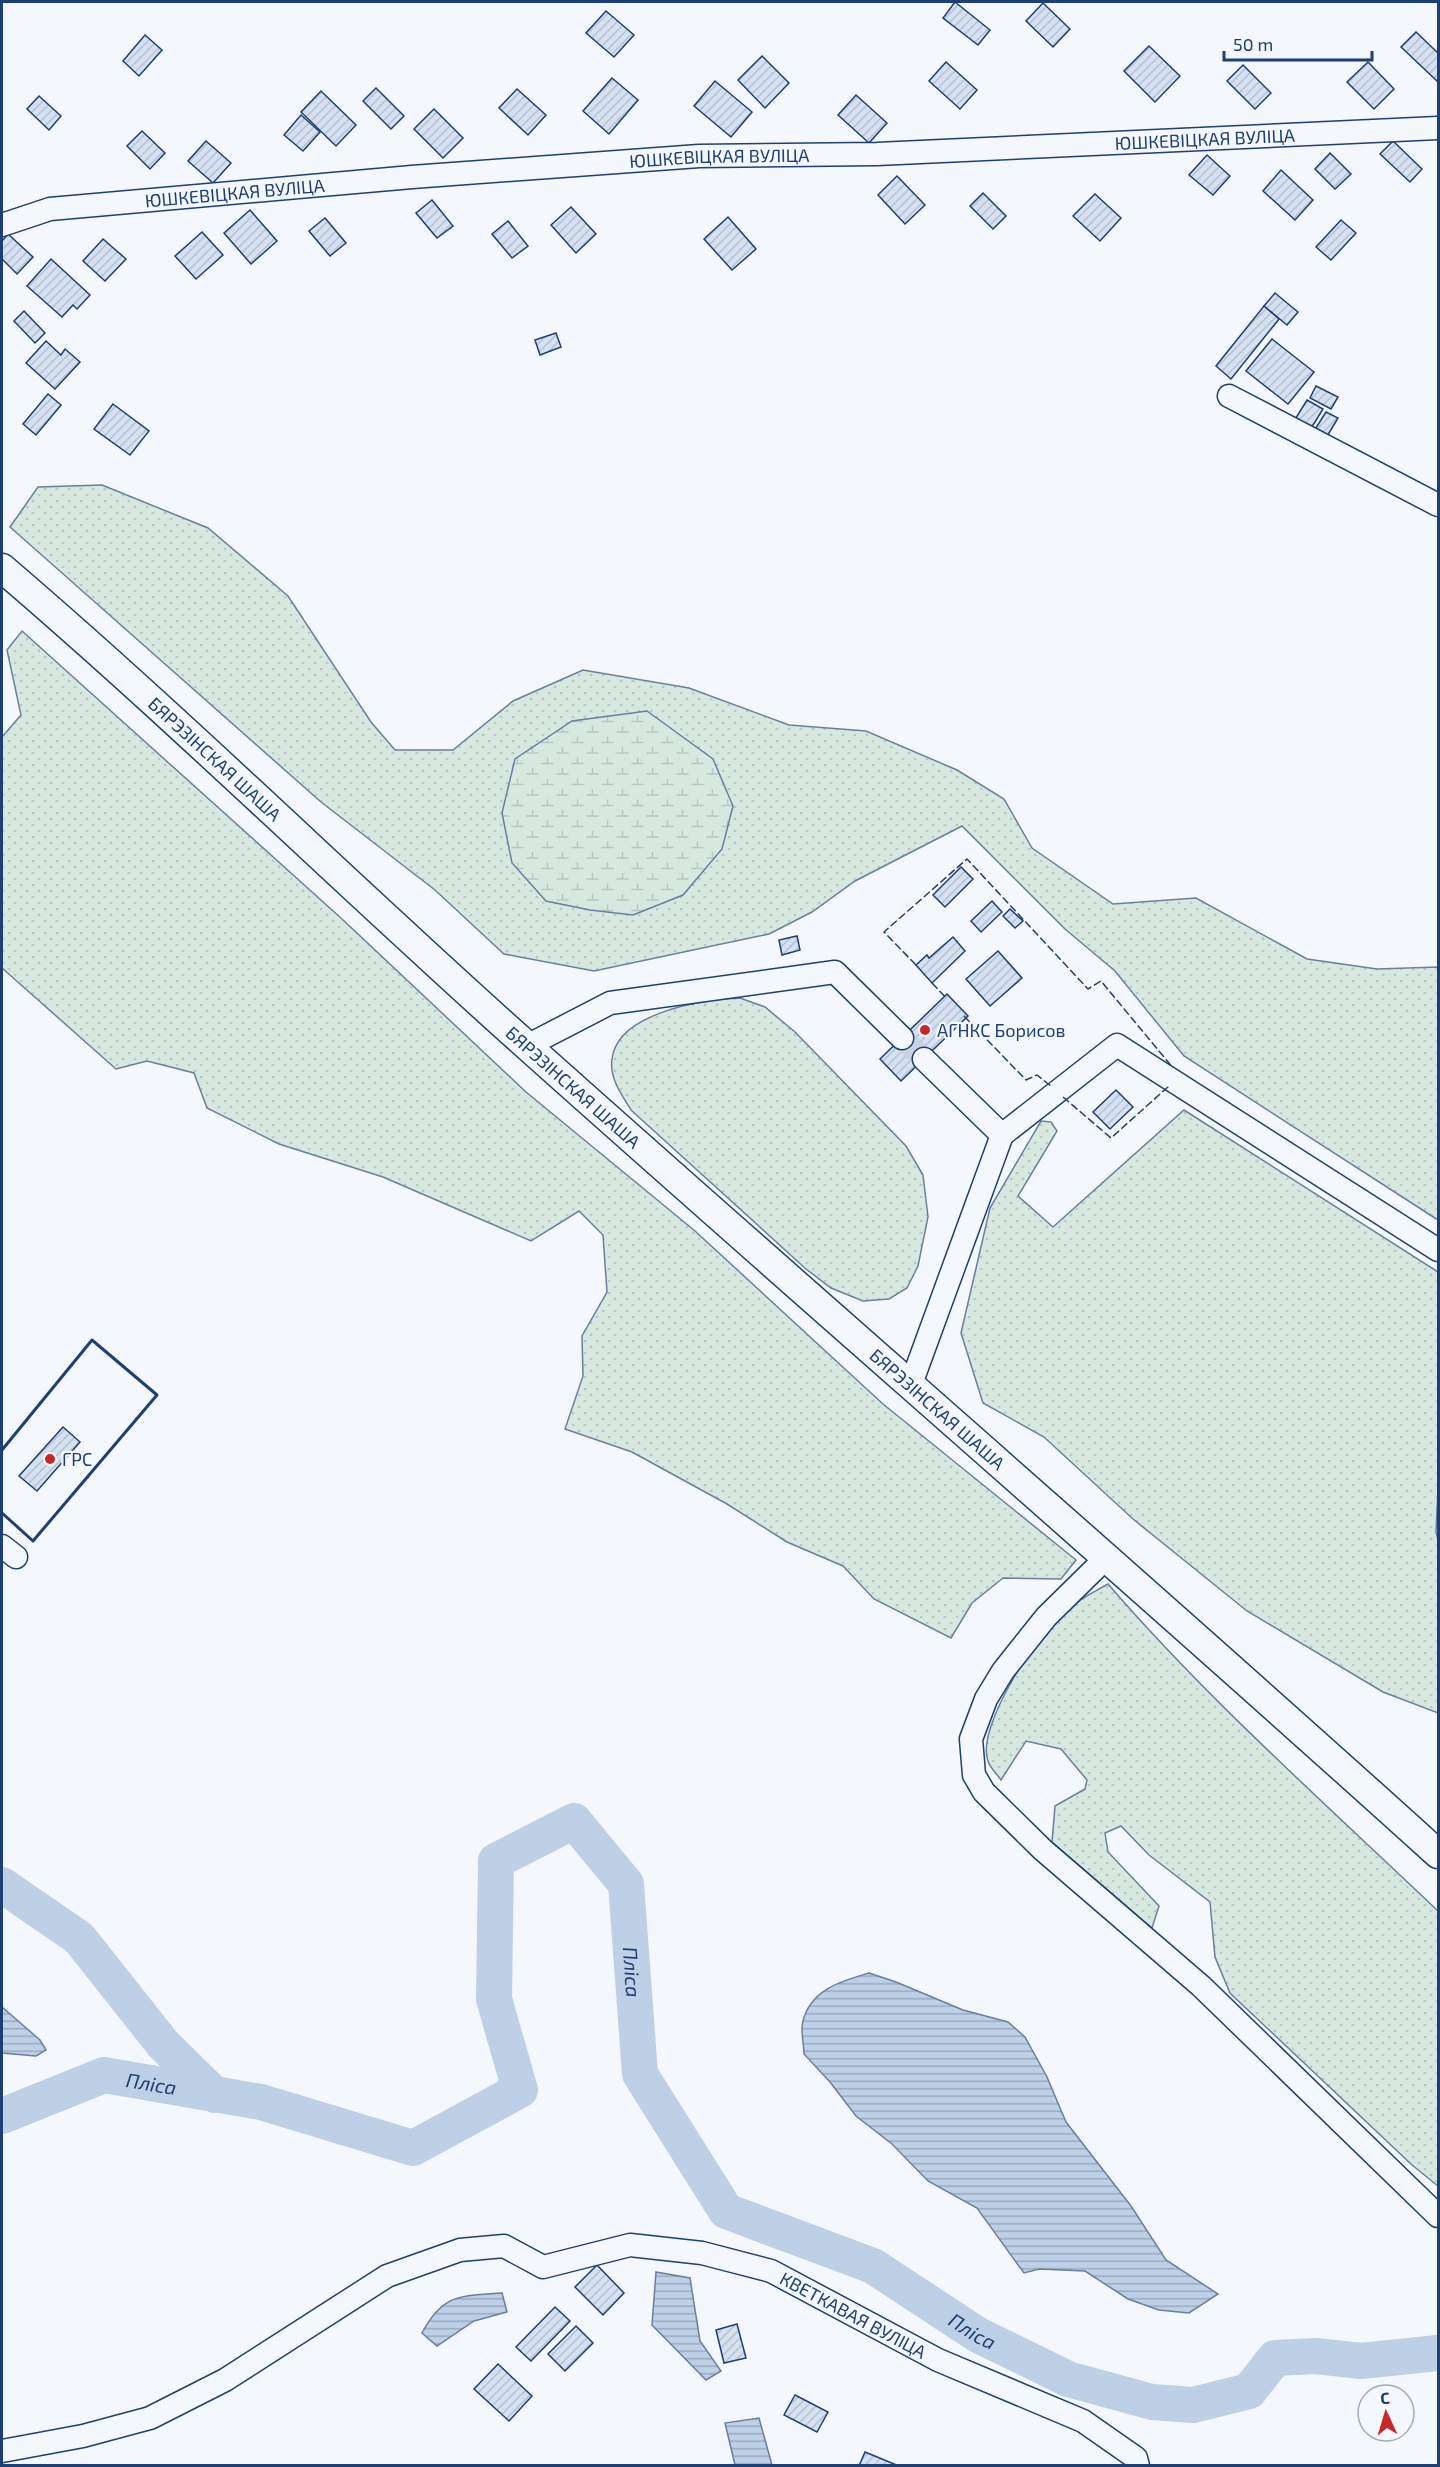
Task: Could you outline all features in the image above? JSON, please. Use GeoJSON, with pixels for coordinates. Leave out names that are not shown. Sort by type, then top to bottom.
{"type":"FeatureCollection","features":[{"type":"Feature","properties":{"kind":"main road","name":"БЯРЭЗІНСКАЯ ШАША"},"geometry":{"type":"LineString","coordinates":[[2,568],[93,645],[376,910],[527,1046],[1107,1557],[1438,1854]]}},
{"type":"Feature","properties":{"kind":"street","name":"ЮШКЕВІЦКАЯ ВУЛІЦА"},"geometry":{"type":"LineString","coordinates":[[2,225],[50,209],[412,177],[699,156],[877,154],[1438,128]]}},
{"type":"Feature","properties":{"kind":"street"},"geometry":{"type":"LineString","coordinates":[[1229,396],[1438,505]]}},
{"type":"Feature","properties":{"kind":"street"},"geometry":{"type":"LineString","coordinates":[[527,1046],[610,1004],[835,972],[902,1038]]}},
{"type":"Feature","properties":{"kind":"street"},"geometry":{"type":"LineString","coordinates":[[911,1384],[1002,1135],[1117,1045],[1438,1250]]}},
{"type":"Feature","properties":{"kind":"street"},"geometry":{"type":"LineString","coordinates":[[924,1059],[1002,1135]]}},
{"type":"Feature","properties":{"kind":"street"},"geometry":{"type":"LineString","coordinates":[[1107,1557],[1046,1617],[1003,1671],[986,1699],[971,1740],[974,1775],[984,1792],[1043,1850],[1201,1986],[1438,2216]]}},
{"type":"Feature","properties":{"kind":"street","name":"КВЕТКАВАЯ ВУЛІЦА"},"geometry":{"type":"LineString","coordinates":[[2,2451],[83,2436],[150,2418],[225,2380],[387,2276],[460,2250],[504,2246],[543,2267],[630,2245],[702,2253],[771,2271],[938,2360],[1083,2421],[1136,2458],[1138,2466]]}},
{"type":"Feature","properties":{"kind":"green space"},"geometry":{"type":"Polygon","coordinates":[[[102,485],[208,528],[288,596],[371,722],[395,750],[453,750],[513,701],[583,670],[689,688],[789,725],[866,731],[957,770],[1004,799],[1032,848],[1113,904],[1196,898],[1307,959],[1377,969],[1438,967],[1438,1220],[1184,1056],[1115,971],[1065,929],[962,826],[855,881],[812,912],[769,934],[594,971],[504,954],[435,890],[321,802],[10,527],[38,487],[102,485]]]}},
{"type":"Feature","properties":{"kind":"green space"},"geometry":{"type":"Polygon","coordinates":[[[22,631],[342,919],[526,1092],[695,1231],[883,1404],[1076,1560],[1061,1579],[1003,1578],[972,1603],[951,1638],[874,1599],[843,1566],[787,1542],[727,1504],[632,1452],[565,1429],[583,1376],[582,1336],[607,1292],[603,1235],[579,1211],[531,1241],[383,1177],[279,1144],[207,1108],[194,1073],[147,1061],[116,1069],[2,968],[2,737],[21,715],[7,650],[22,631]]]}},
{"type":"Feature","properties":{"kind":"green space"},"geometry":{"type":"Polygon","coordinates":[[[647,711],[713,759],[733,806],[722,849],[683,895],[633,915],[590,910],[546,901],[512,863],[502,813],[515,759],[572,721],[647,711]]]}},
{"type":"Feature","properties":{"kind":"green space"},"geometry":{"type":"Polygon","coordinates":[[[740,998],[765,1007],[795,1032],[906,1146],[923,1175],[928,1217],[918,1266],[907,1288],[889,1299],[863,1301],[831,1288],[806,1269],[631,1110],[617,1086],[612,1073],[612,1059],[617,1043],[629,1030],[664,1012],[705,1001],[740,998]]]}},
{"type":"Feature","properties":{"kind":"green space"},"geometry":{"type":"Polygon","coordinates":[[[1184,1110],[1438,1272],[1436,1532],[1438,1540],[1438,1713],[1383,1692],[1247,1611],[1133,1519],[1044,1437],[983,1403],[961,1333],[990,1208],[1041,1121],[1051,1122],[1057,1131],[1018,1196],[1053,1227],[1184,1110]]]}},
{"type":"Feature","properties":{"kind":"green space"},"geometry":{"type":"Polygon","coordinates":[[[1108,1584],[1227,1711],[1438,1911],[1438,2186],[1412,2165],[1230,1993],[1215,1957],[1210,1902],[1149,1855],[1121,1826],[1105,1833],[1108,1852],[1159,1906],[1152,1928],[1052,1842],[1055,1806],[1085,1789],[1087,1780],[1061,1749],[1026,1741],[1001,1780],[990,1766],[987,1746],[991,1726],[1000,1704],[1026,1658],[1065,1610],[1108,1584]]]}},
{"type":"Feature","properties":{"kind":"water"},"geometry":{"type":"Polygon","coordinates":[[[869,1973],[963,2010],[1008,2022],[1025,2037],[1047,2077],[1066,2122],[1131,2206],[1166,2260],[1218,2294],[1189,2313],[1159,2310],[1128,2299],[1085,2271],[1039,2269],[1024,2273],[977,2208],[928,2181],[892,2144],[856,2116],[830,2082],[804,2054],[802,2025],[813,2001],[838,1983],[869,1973]]]}},
{"type":"Feature","properties":{"kind":"water"},"geometry":{"type":"Polygon","coordinates":[[[2,2007],[40,2040],[46,2050],[36,2056],[2,2053],[2,2007]]]}},
{"type":"Feature","properties":{"kind":"water"},"geometry":{"type":"Polygon","coordinates":[[[656,2272],[690,2278],[700,2341],[721,2371],[706,2380],[652,2325],[656,2272]]]}},
{"type":"Feature","properties":{"kind":"water"},"geometry":{"type":"Polygon","coordinates":[[[502,2293],[507,2312],[474,2321],[437,2346],[422,2333],[438,2310],[454,2299],[502,2293]]]}},
{"type":"Feature","properties":{"kind":"water"},"geometry":{"type":"Polygon","coordinates":[[[759,2418],[772,2465],[735,2465],[725,2423],[759,2418]]]}},
{"type":"Feature","properties":{"kind":"building"},"geometry":{"type":"Polygon","coordinates":[[[955,2],[990,30],[978,45],[943,18],[955,2]]]}},
{"type":"Feature","properties":{"kind":"building"},"geometry":{"type":"Polygon","coordinates":[[[1043,3],[1070,29],[1053,47],[1026,21],[1043,3]]]}},
{"type":"Feature","properties":{"kind":"building"},"geometry":{"type":"Polygon","coordinates":[[[606,11],[634,35],[614,57],[586,33],[606,11]]]}},
{"type":"Feature","properties":{"kind":"building"},"geometry":{"type":"Polygon","coordinates":[[[1416,32],[1438,53],[1437,81],[1401,47],[1416,32]]]}},
{"type":"Feature","properties":{"kind":"building"},"geometry":{"type":"Polygon","coordinates":[[[145,35],[162,50],[139,76],[123,61],[145,35]]]}},
{"type":"Feature","properties":{"kind":"building"},"geometry":{"type":"Polygon","coordinates":[[[1149,46],[1180,76],[1155,102],[1124,71],[1149,46]]]}},
{"type":"Feature","properties":{"kind":"building"},"geometry":{"type":"Polygon","coordinates":[[[762,56],[789,83],[765,108],[738,80],[762,56]]]}},
{"type":"Feature","properties":{"kind":"building"},"geometry":{"type":"Polygon","coordinates":[[[946,62],[977,90],[960,109],[929,81],[946,62]]]}},
{"type":"Feature","properties":{"kind":"building"},"geometry":{"type":"Polygon","coordinates":[[[1368,62],[1394,89],[1374,109],[1347,82],[1368,62]]]}},
{"type":"Feature","properties":{"kind":"building"},"geometry":{"type":"Polygon","coordinates":[[[1243,65],[1271,93],[1255,109],[1227,81],[1243,65]]]}},
{"type":"Feature","properties":{"kind":"building"},"geometry":{"type":"Polygon","coordinates":[[[612,78],[638,100],[609,134],[583,111],[612,78]]]}},
{"type":"Feature","properties":{"kind":"building"},"geometry":{"type":"Polygon","coordinates":[[[715,81],[752,112],[731,137],[694,106],[715,81]]]}},
{"type":"Feature","properties":{"kind":"building"},"geometry":{"type":"Polygon","coordinates":[[[376,88],[404,116],[391,129],[363,101],[376,88]]]}},
{"type":"Feature","properties":{"kind":"building"},"geometry":{"type":"Polygon","coordinates":[[[517,89],[546,115],[528,135],[499,108],[517,89]]]}},
{"type":"Feature","properties":{"kind":"building"},"geometry":{"type":"Polygon","coordinates":[[[321,91],[356,125],[336,146],[301,112],[321,91]]]}},
{"type":"Feature","properties":{"kind":"building"},"geometry":{"type":"Polygon","coordinates":[[[856,95],[887,123],[869,143],[838,115],[856,95]]]}},
{"type":"Feature","properties":{"kind":"building"},"geometry":{"type":"Polygon","coordinates":[[[39,96],[61,116],[49,130],[27,109],[39,96]]]}},
{"type":"Feature","properties":{"kind":"building"},"geometry":{"type":"Polygon","coordinates":[[[434,109],[463,138],[443,158],[414,129],[434,109]]]}},
{"type":"Feature","properties":{"kind":"building"},"geometry":{"type":"Polygon","coordinates":[[[301,115],[320,132],[303,151],[284,135],[301,115]]]}},
{"type":"Feature","properties":{"kind":"building"},"geometry":{"type":"Polygon","coordinates":[[[142,131],[165,153],[150,169],[127,146],[142,131]]]}},
{"type":"Feature","properties":{"kind":"building"},"geometry":{"type":"Polygon","coordinates":[[[206,141],[231,163],[213,183],[188,161],[206,141]]]}},
{"type":"Feature","properties":{"kind":"building"},"geometry":{"type":"Polygon","coordinates":[[[1393,141],[1422,169],[1410,182],[1380,154],[1393,141]]]}},
{"type":"Feature","properties":{"kind":"building"},"geometry":{"type":"Polygon","coordinates":[[[1330,153],[1351,174],[1335,189],[1315,169],[1330,153]]]}},
{"type":"Feature","properties":{"kind":"building"},"geometry":{"type":"Polygon","coordinates":[[[1207,155],[1230,176],[1213,195],[1189,175],[1207,155]]]}},
{"type":"Feature","properties":{"kind":"building"},"geometry":{"type":"Polygon","coordinates":[[[1281,170],[1313,200],[1295,220],[1263,191],[1281,170]]]}},
{"type":"Feature","properties":{"kind":"building"},"geometry":{"type":"Polygon","coordinates":[[[897,176],[925,205],[905,224],[878,195],[897,176]]]}},
{"type":"Feature","properties":{"kind":"building"},"geometry":{"type":"Polygon","coordinates":[[[983,193],[1006,216],[993,229],[970,206],[983,193]]]}},
{"type":"Feature","properties":{"kind":"building"},"geometry":{"type":"Polygon","coordinates":[[[1095,194],[1121,218],[1100,241],[1073,216],[1095,194]]]}},
{"type":"Feature","properties":{"kind":"building"},"geometry":{"type":"Polygon","coordinates":[[[432,200],[453,226],[437,238],[416,213],[432,200]]]}},
{"type":"Feature","properties":{"kind":"building"},"geometry":{"type":"Polygon","coordinates":[[[571,207],[596,234],[576,253],[551,225],[571,207]]]}},
{"type":"Feature","properties":{"kind":"building"},"geometry":{"type":"Polygon","coordinates":[[[250,210],[277,241],[251,264],[224,233],[250,210]]]}},
{"type":"Feature","properties":{"kind":"building"},"geometry":{"type":"Polygon","coordinates":[[[728,217],[756,249],[732,270],[704,239],[728,217]]]}},
{"type":"Feature","properties":{"kind":"building"},"geometry":{"type":"Polygon","coordinates":[[[325,218],[346,243],[330,256],[309,231],[325,218]]]}},
{"type":"Feature","properties":{"kind":"building"},"geometry":{"type":"Polygon","coordinates":[[[1341,220],[1356,233],[1331,260],[1316,247],[1341,220]]]}},
{"type":"Feature","properties":{"kind":"building"},"geometry":{"type":"Polygon","coordinates":[[[508,221],[528,246],[512,258],[492,234],[508,221]]]}},
{"type":"Feature","properties":{"kind":"building"},"geometry":{"type":"Polygon","coordinates":[[[202,232],[223,255],[196,279],[175,256],[202,232]]]}},
{"type":"Feature","properties":{"kind":"building"},"geometry":{"type":"Polygon","coordinates":[[[8,234],[33,257],[17,274],[2,259],[2,241],[8,234]]]}},
{"type":"Feature","properties":{"kind":"building"},"geometry":{"type":"Polygon","coordinates":[[[103,239],[126,259],[105,281],[83,261],[103,239]]]}},
{"type":"Feature","properties":{"kind":"building"},"geometry":{"type":"Polygon","coordinates":[[[51,259],[90,295],[77,309],[73,305],[62,317],[27,286],[51,259]]]}},
{"type":"Feature","properties":{"kind":"building"},"geometry":{"type":"Polygon","coordinates":[[[1275,293],[1298,312],[1287,325],[1264,306],[1275,293]]]}},
{"type":"Feature","properties":{"kind":"building"},"geometry":{"type":"Polygon","coordinates":[[[1264,306],[1279,319],[1231,379],[1216,366],[1264,306]]]}},
{"type":"Feature","properties":{"kind":"building"},"geometry":{"type":"Polygon","coordinates":[[[24,311],[45,333],[35,343],[14,321],[24,311]]]}},
{"type":"Feature","properties":{"kind":"building"},"geometry":{"type":"Polygon","coordinates":[[[556,333],[561,347],[540,355],[535,340],[556,333]]]}},
{"type":"Feature","properties":{"kind":"building"},"geometry":{"type":"Polygon","coordinates":[[[1272,339],[1314,372],[1288,404],[1246,371],[1272,339]]]}},
{"type":"Feature","properties":{"kind":"building"},"geometry":{"type":"Polygon","coordinates":[[[46,341],[61,355],[65,349],[80,362],[55,389],[26,363],[46,341]]]}},
{"type":"Feature","properties":{"kind":"building"},"geometry":{"type":"Polygon","coordinates":[[[1316,386],[1338,397],[1331,409],[1310,398],[1316,386]]]}},
{"type":"Feature","properties":{"kind":"building"},"geometry":{"type":"Polygon","coordinates":[[[48,394],[61,405],[36,435],[23,424],[48,394]]]}},
{"type":"Feature","properties":{"kind":"building"},"geometry":{"type":"Polygon","coordinates":[[[1307,400],[1323,409],[1310,430],[1294,421],[1307,400]]]}},
{"type":"Feature","properties":{"kind":"building"},"geometry":{"type":"Polygon","coordinates":[[[113,404],[149,431],[130,455],[94,429],[113,404]]]}},
{"type":"Feature","properties":{"kind":"building"},"geometry":{"type":"Polygon","coordinates":[[[1326,412],[1338,418],[1326,438],[1314,431],[1326,412]]]}},
{"type":"Feature","properties":{"kind":"building"},"geometry":{"type":"Polygon","coordinates":[[[961,867],[973,879],[945,907],[933,895],[961,867]]]}},
{"type":"Feature","properties":{"kind":"building"},"geometry":{"type":"Polygon","coordinates":[[[992,901],[1002,912],[981,932],[971,921],[992,901]]]}},
{"type":"Feature","properties":{"kind":"building"},"geometry":{"type":"Polygon","coordinates":[[[1010,909],[1023,921],[1015,928],[1003,916],[1010,909]]]}},
{"type":"Feature","properties":{"kind":"building"},"geometry":{"type":"Polygon","coordinates":[[[797,936],[800,950],[782,955],[779,940],[797,936]]]}},
{"type":"Feature","properties":{"kind":"building"},"geometry":{"type":"Polygon","coordinates":[[[953,937],[965,951],[932,983],[916,965],[927,955],[929,958],[953,937]]]}},
{"type":"Feature","properties":{"kind":"building"},"geometry":{"type":"Polygon","coordinates":[[[998,951],[1022,978],[990,1006],[966,979],[998,951]]]}},
{"type":"Feature","properties":{"kind":"building"},"geometry":{"type":"Polygon","coordinates":[[[947,994],[968,1016],[901,1081],[880,1059],[947,994]]]}},
{"type":"Feature","properties":{"kind":"building"},"geometry":{"type":"Polygon","coordinates":[[[1116,1090],[1133,1107],[1110,1129],[1093,1112],[1116,1090]]]}},
{"type":"Feature","properties":{"kind":"building","name":"ГРС"},"geometry":{"type":"Polygon","coordinates":[[[63,1427],[80,1442],[37,1491],[19,1476],[63,1427]]]}},
{"type":"Feature","properties":{"kind":"building"},"geometry":{"type":"Polygon","coordinates":[[[597,2265],[624,2293],[603,2315],[575,2287],[597,2265]]]}},
{"type":"Feature","properties":{"kind":"building"},"geometry":{"type":"Polygon","coordinates":[[[555,2307],[570,2321],[531,2361],[516,2347],[555,2307]]]}},
{"type":"Feature","properties":{"kind":"building"},"geometry":{"type":"Polygon","coordinates":[[[737,2324],[746,2358],[724,2363],[716,2330],[737,2324]]]}},
{"type":"Feature","properties":{"kind":"building"},"geometry":{"type":"Polygon","coordinates":[[[576,2326],[593,2343],[565,2371],[548,2354],[576,2326]]]}},
{"type":"Feature","properties":{"kind":"building"},"geometry":{"type":"Polygon","coordinates":[[[498,2364],[532,2396],[509,2421],[474,2389],[498,2364]]]}},
{"type":"Feature","properties":{"kind":"building"},"geometry":{"type":"Polygon","coordinates":[[[795,2395],[828,2412],[817,2432],[784,2415],[795,2395]]]}},
{"type":"Feature","properties":{"kind":"building"},"geometry":{"type":"Polygon","coordinates":[[[865,2452],[899,2466],[859,2466],[865,2452]]]}},
{"type":"Feature","properties":{"kind":"waterway","name":"Пліса"},"geometry":{"type":"LineString","coordinates":[[2,2116],[104,2075],[261,2102],[413,2148],[520,2090],[494,1999],[496,1861],[574,1821],[626,1884],[640,2074],[726,2211],[873,2266],[978,2335],[1068,2379],[1152,2402],[1193,2405],[1249,2391],[1275,2358],[1316,2356],[1361,2361],[1438,2353]]}},
{"type":"Feature","properties":{"kind":"waterway"},"geometry":{"type":"LineString","coordinates":[[2,1885],[79,1938],[163,2044],[215,2095]]}},
{"type":"Feature","properties":{"kind":"tunnel"},"geometry":{"type":"LineString","coordinates":[[902,1038],[924,1059]]}},
{"type":"Feature","properties":{"kind":"fence"},"geometry":{"type":"LineString","coordinates":[[916,965],[884,932],[967,859],[1088,989],[1101,981],[1173,1068]]}},
{"type":"Feature","properties":{"kind":"fence"},"geometry":{"type":"LineString","coordinates":[[932,983],[947,999]]}},
{"type":"Feature","properties":{"kind":"fence"},"geometry":{"type":"LineString","coordinates":[[964,1016],[1026,1080],[1037,1075],[1052,1087]]}},
{"type":"Feature","properties":{"kind":"fence"},"geometry":{"type":"LineString","coordinates":[[1063,1097],[1111,1138],[1169,1086]]}},
{"type":"Feature","properties":{"kind":"wall"},"geometry":{"type":"LineString","coordinates":[[2,1450],[92,1340],[157,1395],[33,1541],[2,1513]]}},
{"type":"Feature","properties":{"kind":"place","name":"АГНКС Борисов"},"geometry":{"type":"Point","coordinates":[925,1030]}},
{"type":"Feature","properties":{"kind":"place","name":"ГРС"},"geometry":{"type":"Point","coordinates":[50,1459]}}]}
